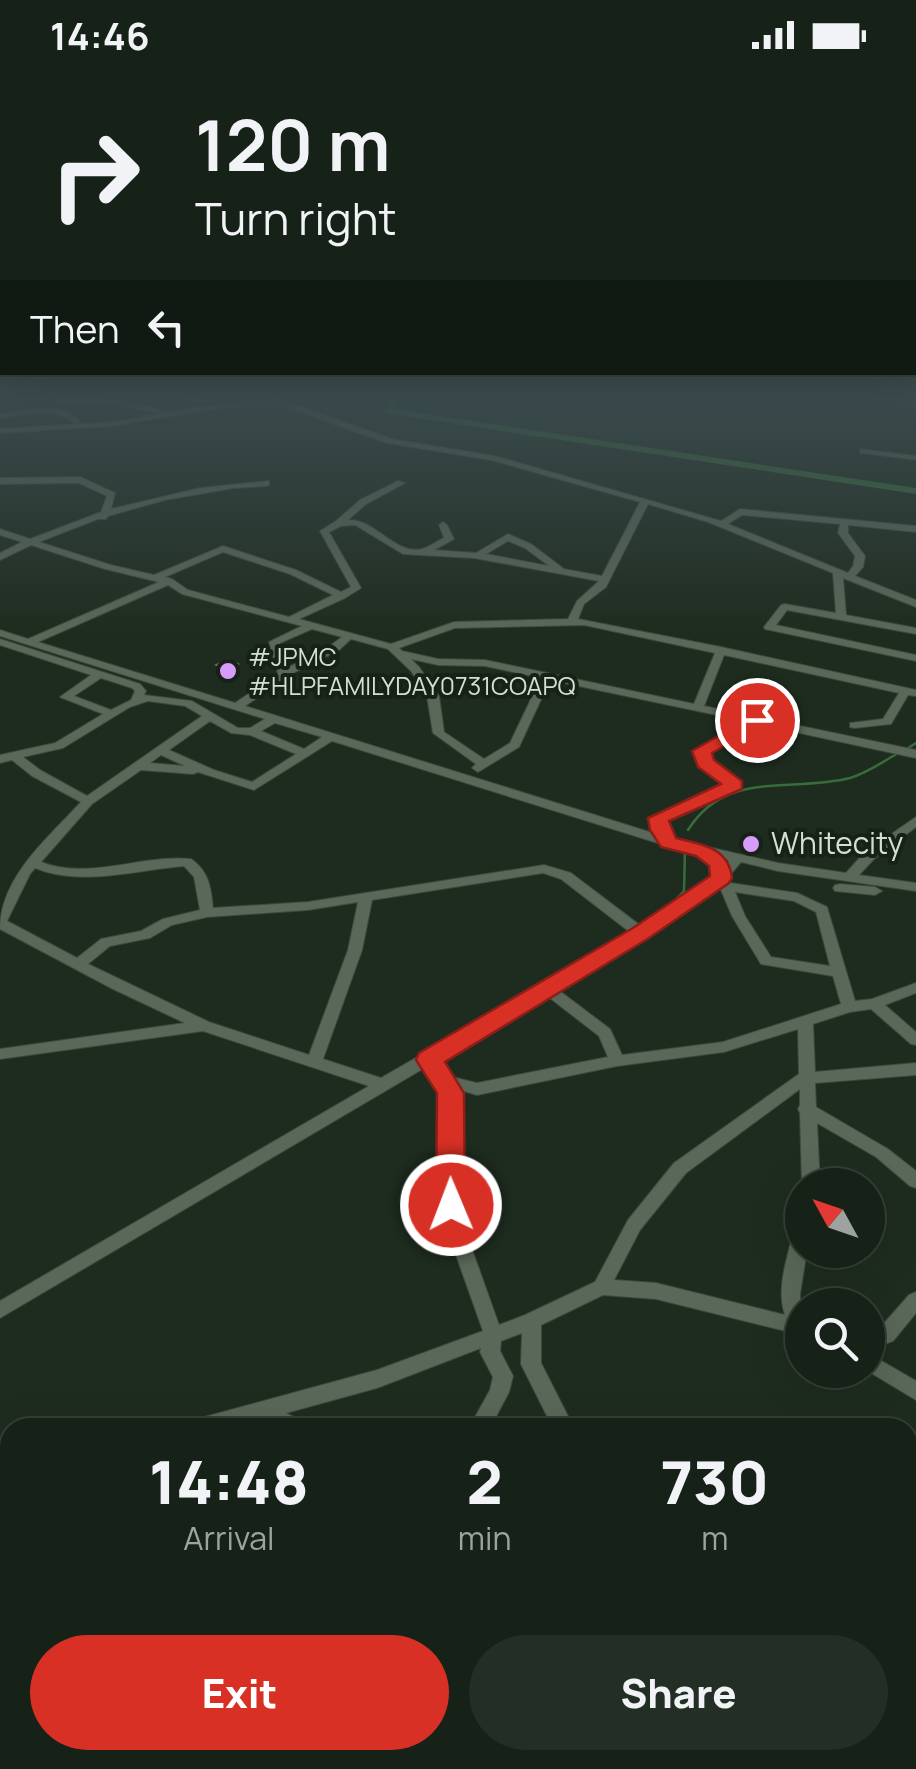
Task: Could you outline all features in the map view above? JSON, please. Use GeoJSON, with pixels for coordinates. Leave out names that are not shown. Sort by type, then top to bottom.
{"type":"FeatureCollection","features":[{"type":"Feature","properties":{"kind":"street"},"geometry":{"type":"LineString","coordinates":[[554,475],[720,525],[916,604]]}},
{"type":"Feature","properties":{"kind":"street"},"geometry":{"type":"LineString","coordinates":[[0,480],[88,481],[112,495],[103,517]]}},
{"type":"Feature","properties":{"kind":"street"},"geometry":{"type":"LineString","coordinates":[[0,557],[32,541],[186,491],[266,483]]}},
{"type":"Feature","properties":{"kind":"street"},"geometry":{"type":"LineString","coordinates":[[290,620],[356,588],[324,531],[363,502],[401,483]]}},
{"type":"Feature","properties":{"kind":"street"},"geometry":{"type":"LineString","coordinates":[[572,621],[580,603],[601,587],[602,579],[615,564],[645,501]]}},
{"type":"Feature","properties":{"kind":"street"},"geometry":{"type":"LineString","coordinates":[[720,525],[740,512],[916,529]]}},
{"type":"Feature","properties":{"kind":"street"},"geometry":{"type":"LineString","coordinates":[[339,523],[360,524],[398,550],[478,556],[602,579]]}},
{"type":"Feature","properties":{"kind":"street"},"geometry":{"type":"LineString","coordinates":[[843,574],[858,566],[860,556],[850,547],[844,524]]}},
{"type":"Feature","properties":{"kind":"street"},"geometry":{"type":"LineString","coordinates":[[419,553],[450,539],[443,525]]}},
{"type":"Feature","properties":{"kind":"street"},"geometry":{"type":"LineString","coordinates":[[0,532],[108,568],[169,580],[185,592],[438,662],[484,664],[916,754]]}},
{"type":"Feature","properties":{"kind":"street"},"geometry":{"type":"LineString","coordinates":[[478,556],[508,538],[528,546],[562,572]]}},
{"type":"Feature","properties":{"kind":"street"},"geometry":{"type":"LineString","coordinates":[[156,577],[223,549],[293,572],[342,596]]}},
{"type":"Feature","properties":{"kind":"street"},"geometry":{"type":"LineString","coordinates":[[841,617],[843,574]]}},
{"type":"Feature","properties":{"kind":"street"},"geometry":{"type":"LineString","coordinates":[[30,642],[169,580]]}},
{"type":"Feature","properties":{"kind":"street"},"geometry":{"type":"LineString","coordinates":[[916,631],[783,608],[769,629],[916,658]]}},
{"type":"Feature","properties":{"kind":"street"},"geometry":{"type":"LineString","coordinates":[[394,650],[454,625],[572,621],[910,692],[886,722],[854,725]]}},
{"type":"Feature","properties":{"kind":"street"},"geometry":{"type":"LineString","coordinates":[[284,675],[274,642],[308,627]]}},
{"type":"Feature","properties":{"kind":"street"},"geometry":{"type":"LineString","coordinates":[[769,661],[792,634]]}},
{"type":"Feature","properties":{"kind":"street"},"geometry":{"type":"LineString","coordinates":[[236,707],[300,662],[337,647],[348,636]]}},
{"type":"Feature","properties":{"kind":"street"},"geometry":{"type":"LineString","coordinates":[[3,638],[30,642],[669,842],[845,883],[916,890]]}},
{"type":"Feature","properties":{"kind":"street"},"geometry":{"type":"LineString","coordinates":[[3,638],[97,676],[140,688],[136,700]]}},
{"type":"Feature","properties":{"kind":"street"},"geometry":{"type":"LineString","coordinates":[[394,650],[415,669],[433,696],[439,733],[483,764]]}},
{"type":"Feature","properties":{"kind":"street"},"geometry":{"type":"LineString","coordinates":[[697,709],[721,650]]}},
{"type":"Feature","properties":{"kind":"street"},"geometry":{"type":"LineString","coordinates":[[97,676],[66,698],[112,714]]}},
{"type":"Feature","properties":{"kind":"street"},"geometry":{"type":"LineString","coordinates":[[467,780],[483,764],[515,744],[546,678]]}},
{"type":"Feature","properties":{"kind":"street"},"geometry":{"type":"LineString","coordinates":[[7,757],[59,746],[136,700],[163,698],[188,703],[228,729],[252,732],[306,753]]}},
{"type":"Feature","properties":{"kind":"street"},"geometry":{"type":"LineString","coordinates":[[211,715],[88,801],[33,863],[0,923],[204,1026],[384,1085]]}},
{"type":"Feature","properties":{"kind":"street"},"geometry":{"type":"LineString","coordinates":[[252,732],[273,719]]}},
{"type":"Feature","properties":{"kind":"street"},"geometry":{"type":"LineString","coordinates":[[669,842],[660,830],[659,818],[735,785],[704,763],[702,751],[757,720]]}},
{"type":"Feature","properties":{"kind":"street"},"geometry":{"type":"LineString","coordinates":[[162,751],[205,771],[254,786],[330,737]]}},
{"type":"Feature","properties":{"kind":"street"},"geometry":{"type":"LineString","coordinates":[[7,757],[88,801]]}},
{"type":"Feature","properties":{"kind":"street"},"geometry":{"type":"LineString","coordinates":[[139,766],[205,771]]}},
{"type":"Feature","properties":{"kind":"street"},"geometry":{"type":"LineString","coordinates":[[826,919],[845,883],[869,856],[916,821]]}},
{"type":"Feature","properties":{"kind":"street"},"geometry":{"type":"LineString","coordinates":[[704,851],[720,864],[721,884],[730,905],[754,935],[766,962],[840,972]]}},
{"type":"Feature","properties":{"kind":"street"},"geometry":{"type":"LineString","coordinates":[[721,884],[737,859]]}},
{"type":"Feature","properties":{"kind":"street"},"geometry":{"type":"LineString","coordinates":[[33,863],[53,871],[190,864],[202,882],[207,913]]}},
{"type":"Feature","properties":{"kind":"street"},"geometry":{"type":"LineString","coordinates":[[0,1310],[721,884],[778,867]]}},
{"type":"Feature","properties":{"kind":"street"},"geometry":{"type":"LineString","coordinates":[[79,964],[106,942],[145,935],[168,922],[207,913],[308,906],[554,869],[641,933]]}},
{"type":"Feature","properties":{"kind":"street"},"geometry":{"type":"LineString","coordinates":[[845,883],[866,881],[916,890]]}},
{"type":"Feature","properties":{"kind":"street"},"geometry":{"type":"LineString","coordinates":[[721,884],[797,896],[822,910],[849,1007]]}},
{"type":"Feature","properties":{"kind":"street"},"geometry":{"type":"LineString","coordinates":[[314,1062],[356,950],[366,896]]}},
{"type":"Feature","properties":{"kind":"street"},"geometry":{"type":"LineString","coordinates":[[446,1081],[472,1089],[617,1061],[724,1047],[916,988]]}},
{"type":"Feature","properties":{"kind":"street"},"geometry":{"type":"LineString","coordinates":[[548,989],[605,1033],[617,1061]]}},
{"type":"Feature","properties":{"kind":"street"},"geometry":{"type":"LineString","coordinates":[[874,1004],[916,1040]]}},
{"type":"Feature","properties":{"kind":"street"},"geometry":{"type":"LineString","coordinates":[[805,1022],[810,1168]]}},
{"type":"Feature","properties":{"kind":"street"},"geometry":{"type":"LineString","coordinates":[[0,1054],[204,1026]]}},
{"type":"Feature","properties":{"kind":"street"},"geometry":{"type":"LineString","coordinates":[[428,1060],[446,1081],[452,1107],[454,1227],[493,1333],[490,1352],[502,1376],[499,1392],[485,1418]]}},
{"type":"Feature","properties":{"kind":"street"},"geometry":{"type":"LineString","coordinates":[[601,1287],[634,1226],[680,1168],[804,1078],[916,1069]]}},
{"type":"Feature","properties":{"kind":"street"},"geometry":{"type":"LineString","coordinates":[[452,1107],[472,1089]]}},
{"type":"Feature","properties":{"kind":"street"},"geometry":{"type":"LineString","coordinates":[[806,1109],[882,1153],[916,1181]]}},
{"type":"Feature","properties":{"kind":"street"},"geometry":{"type":"LineString","coordinates":[[236,1418],[377,1378],[532,1321],[601,1287],[656,1291],[785,1323]]}},
{"type":"Feature","properties":{"kind":"street"},"geometry":{"type":"LineString","coordinates":[[885,1335],[916,1300]]}},
{"type":"Feature","properties":{"kind":"street"},"geometry":{"type":"LineString","coordinates":[[532,1321],[531,1364],[559,1418]]}},
{"type":"Feature","properties":{"kind":"street"},"geometry":{"type":"LineString","coordinates":[[885,1372],[916,1391]]}},
{"type":"Feature","properties":{"kind":"street"},"geometry":{"type":"LineString","coordinates":[[264,1411],[277,1418]]}},
{"type":"Feature","properties":{"kind":"building"},"geometry":{"type":"Polygon","coordinates":[[[228,660],[237,664],[226,669],[217,665],[228,660]]]}},
{"type":"Feature","properties":{"kind":"waterway"},"geometry":{"type":"LineString","coordinates":[[812,475],[916,491]]}},
{"type":"Feature","properties":{"kind":"waterway"},"geometry":{"type":"LineString","coordinates":[[905,750],[916,743]]}},
{"type":"Feature","properties":{"kind":"waterway"},"geometry":{"type":"LineString","coordinates":[[688,830],[703,811],[740,791],[850,778],[898,753]]}},
{"type":"Feature","properties":{"kind":"waterway"},"geometry":{"type":"LineString","coordinates":[[667,909],[684,891],[685,849]]}},
{"type":"Feature","properties":{"kind":"waterway"},"geometry":{"type":"LineString","coordinates":[[638,927],[652,919]]}},
{"type":"Feature","properties":{"kind":"waterway"},"geometry":{"type":"LineString","coordinates":[[619,938],[631,931]]}},
{"type":"Feature","properties":{"kind":"place","name":"#JPMC #HLPFAMILYDAY0731COAPQ"},"geometry":{"type":"Point","coordinates":[228,671]}},
{"type":"Feature","properties":{"kind":"place","name":"Whitecity"},"geometry":{"type":"Point","coordinates":[751,844]}},
{"type":"Feature","properties":{"kind":"route"},"geometry":{"type":"LineString","coordinates":[[451,1205],[450,1093],[446,1081],[428,1060],[641,933],[721,878],[720,864],[704,851],[669,842],[660,830],[659,818],[735,785],[704,763],[702,751],[757,720]]}}]}
